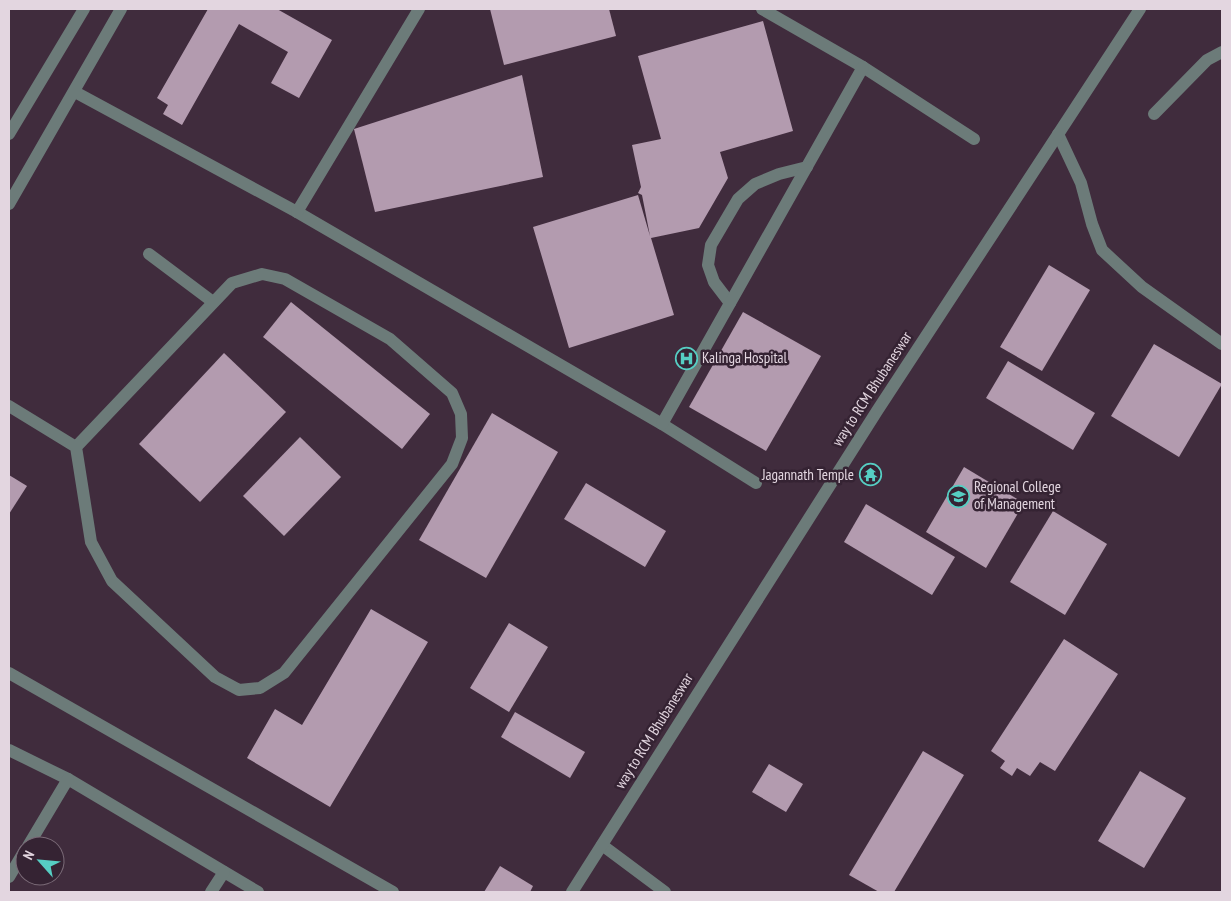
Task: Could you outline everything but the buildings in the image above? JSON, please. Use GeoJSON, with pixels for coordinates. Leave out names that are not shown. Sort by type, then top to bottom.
{"type":"FeatureCollection","features":[{"type":"Feature","properties":{"kind":"street"},"geometry":{"type":"LineString","coordinates":[[9,134],[84,9]]}},
{"type":"Feature","properties":{"kind":"street"},"geometry":{"type":"LineString","coordinates":[[9,204],[122,9]]}},
{"type":"Feature","properties":{"kind":"street"},"geometry":{"type":"LineString","coordinates":[[297,212],[419,9]]}},
{"type":"Feature","properties":{"kind":"street"},"geometry":{"type":"LineString","coordinates":[[762,9],[863,67],[974,139]]}},
{"type":"Feature","properties":{"kind":"street","name":"way to RCM Bhubaneswar"},"geometry":{"type":"LineString","coordinates":[[572,892],[876,411],[1140,9]]}},
{"type":"Feature","properties":{"kind":"street"},"geometry":{"type":"LineString","coordinates":[[1154,114],[1207,60],[1222,52]]}},
{"type":"Feature","properties":{"kind":"street"},"geometry":{"type":"LineString","coordinates":[[662,424],[863,67]]}},
{"type":"Feature","properties":{"kind":"street"},"geometry":{"type":"LineString","coordinates":[[75,92],[297,212],[662,424],[756,483]]}},
{"type":"Feature","properties":{"kind":"street"},"geometry":{"type":"LineString","coordinates":[[1058,134],[1081,183],[1092,224],[1102,250],[1142,287],[1222,344]]}},
{"type":"Feature","properties":{"kind":"street"},"geometry":{"type":"LineString","coordinates":[[730,303],[714,282],[708,265],[711,245],[738,199],[755,184],[779,174],[807,167]]}},
{"type":"Feature","properties":{"kind":"street"},"geometry":{"type":"LineString","coordinates":[[149,254],[213,302]]}},
{"type":"Feature","properties":{"kind":"street"},"geometry":{"type":"LineString","coordinates":[[9,406],[76,447],[91,542],[112,581],[215,677],[239,690],[260,688],[284,673],[452,464],[462,438],[461,414],[452,393],[390,339],[285,279],[262,274],[232,283],[76,447]]}},
{"type":"Feature","properties":{"kind":"street"},"geometry":{"type":"LineString","coordinates":[[9,673],[393,892]]}},
{"type":"Feature","properties":{"kind":"street"},"geometry":{"type":"LineString","coordinates":[[9,750],[68,780],[258,892]]}},
{"type":"Feature","properties":{"kind":"street"},"geometry":{"type":"LineString","coordinates":[[34,836],[68,780]]}},
{"type":"Feature","properties":{"kind":"street"},"geometry":{"type":"LineString","coordinates":[[602,845],[666,892]]}},
{"type":"Feature","properties":{"kind":"street"},"geometry":{"type":"LineString","coordinates":[[211,892],[224,872]]}},
{"type":"Feature","properties":{"kind":"place","name":"Kalinga Hospital"},"geometry":{"type":"Point","coordinates":[686,358]}},
{"type":"Feature","properties":{"kind":"place","name":"Jagannath Temple"},"geometry":{"type":"Point","coordinates":[870,475]}},
{"type":"Feature","properties":{"kind":"place","name":"Regional College of Management"},"geometry":{"type":"Point","coordinates":[958,496]}}]}
